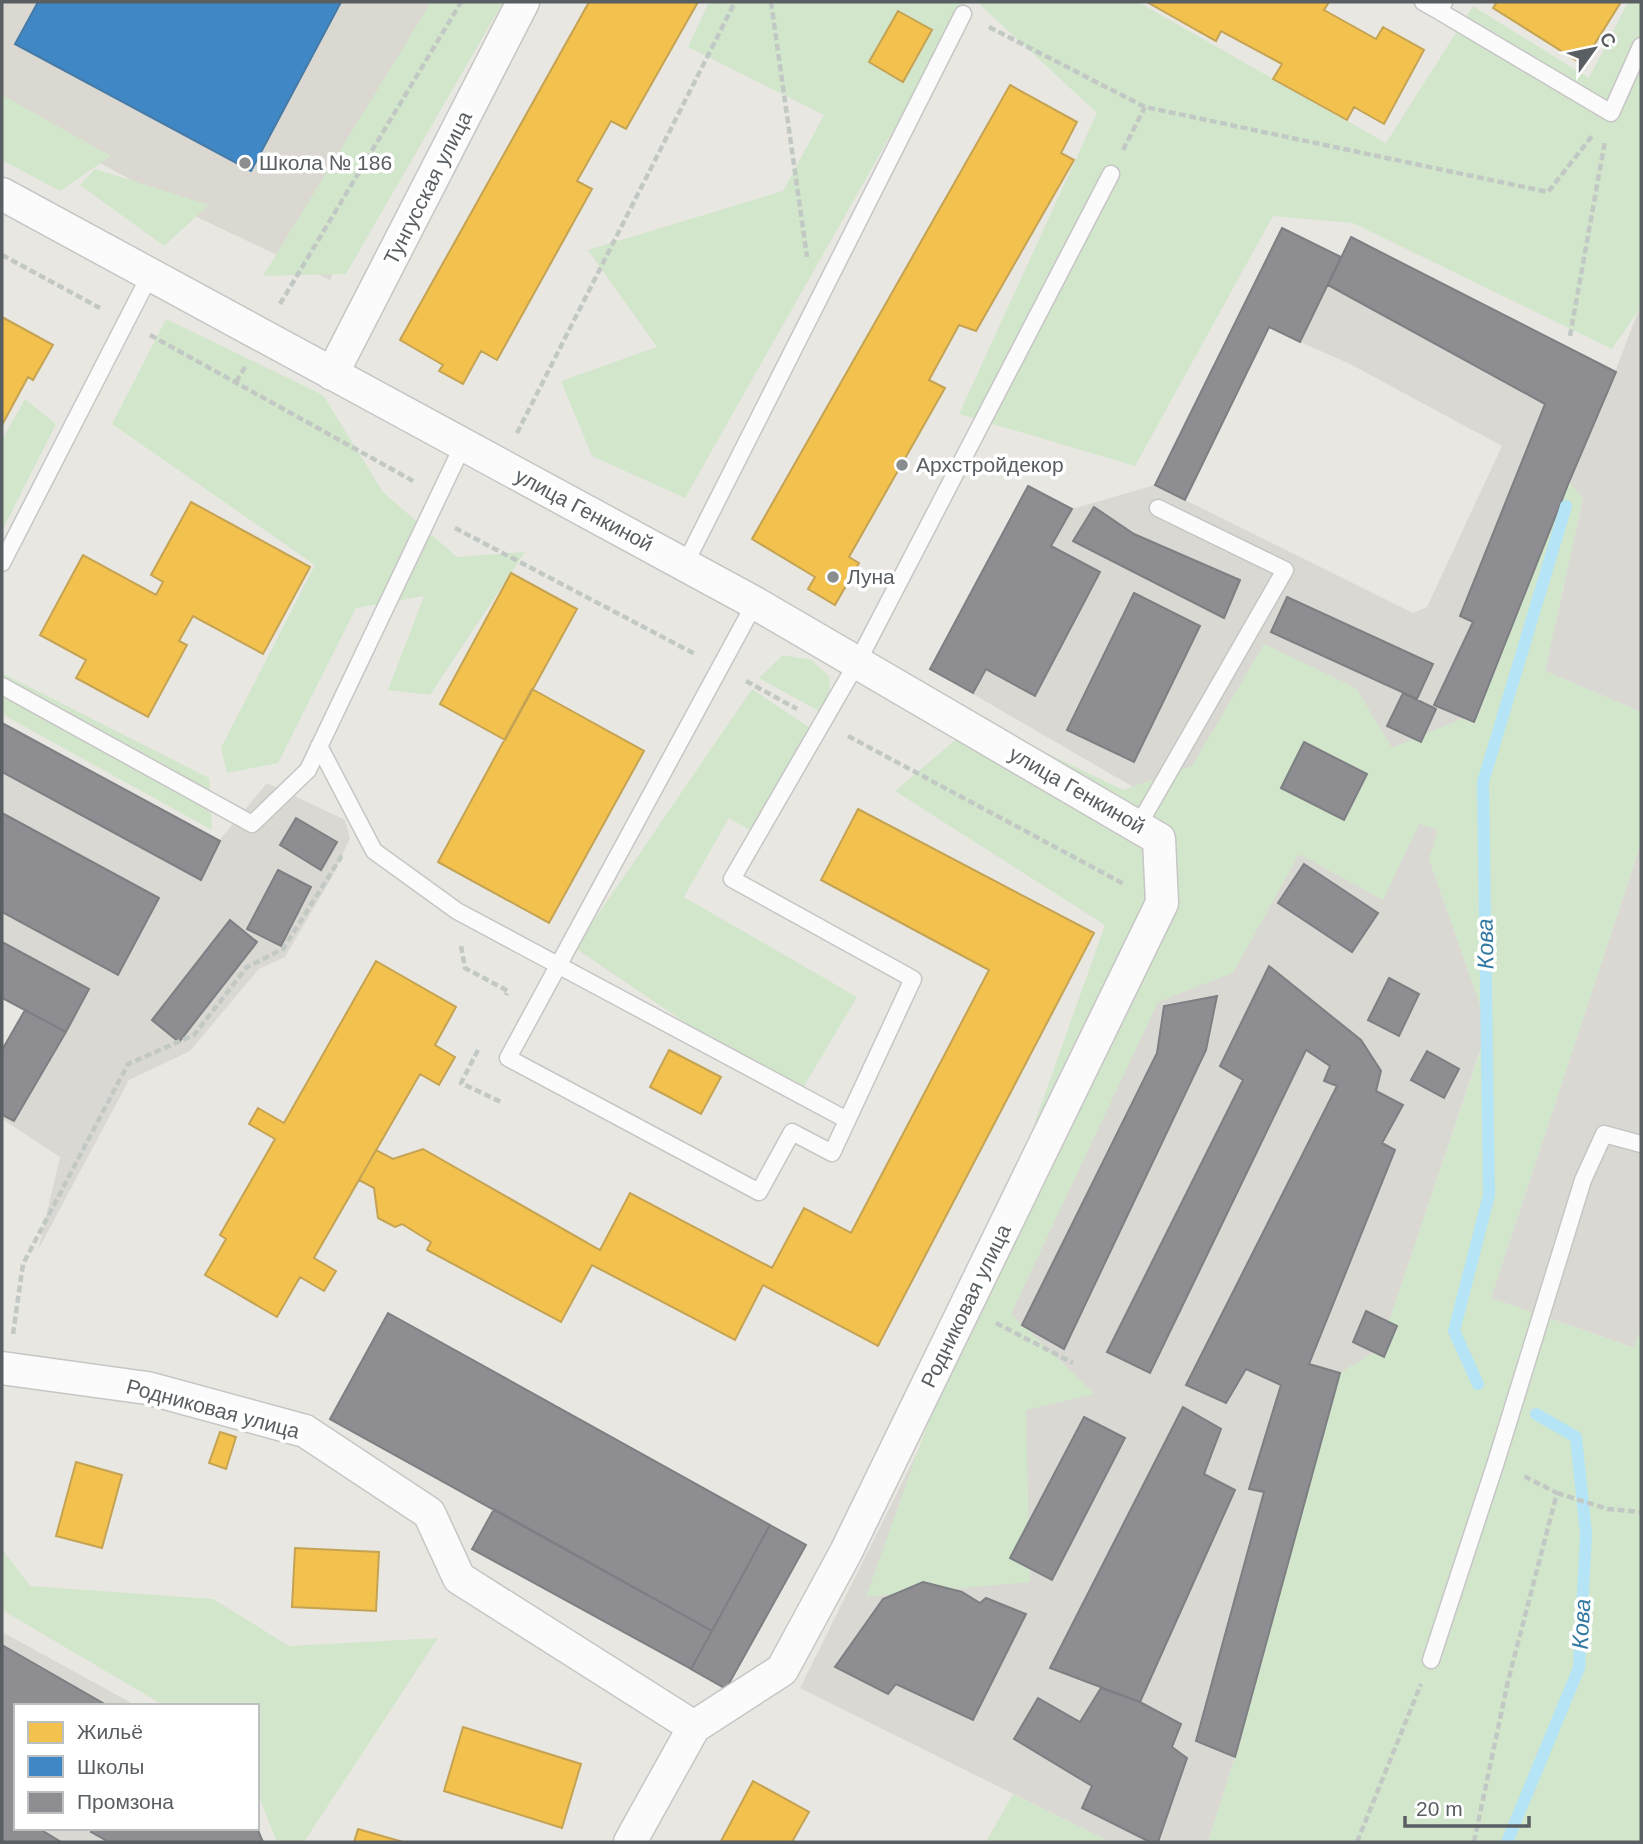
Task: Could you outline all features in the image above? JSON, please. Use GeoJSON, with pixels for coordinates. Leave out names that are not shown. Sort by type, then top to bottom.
{"type":"FeatureCollection","features":[{"type":"Feature","properties":{"kind":"street","name":"Тунгусская улица"},"geometry":{"type":"LineString","coordinates":[[332,374],[523,2]]}},
{"type":"Feature","properties":{"kind":"street","name":"улица Генкиной"},"geometry":{"type":"LineString","coordinates":[[2,195],[685,564],[858,661],[1149,832]]}},
{"type":"Feature","properties":{"kind":"street","name":"Родниковая улица"},"geometry":{"type":"LineString","coordinates":[[631,1842],[694,1727],[782,1670],[846,1552],[1162,903],[1149,832]]}},
{"type":"Feature","properties":{"kind":"street","name":"Родниковая улица"},"geometry":{"type":"LineString","coordinates":[[5,1369],[147,1388],[305,1431],[429,1513],[459,1578],[694,1727]]}},
{"type":"Feature","properties":{"kind":"lane"},"geometry":{"type":"LineString","coordinates":[[1423,2],[1442,6],[1611,113],[1641,46]]}},
{"type":"Feature","properties":{"kind":"lane"},"geometry":{"type":"LineString","coordinates":[[685,564],[963,14]]}},
{"type":"Feature","properties":{"kind":"lane"},"geometry":{"type":"LineString","coordinates":[[755,603],[508,1058],[759,1192],[792,1132],[832,1153],[913,979],[732,879],[858,661],[1111,174]]}},
{"type":"Feature","properties":{"kind":"lane"},"geometry":{"type":"LineString","coordinates":[[2,562],[150,275]]}},
{"type":"Feature","properties":{"kind":"lane"},"geometry":{"type":"LineString","coordinates":[[2,686],[252,824],[308,770],[463,445]]}},
{"type":"Feature","properties":{"kind":"lane"},"geometry":{"type":"LineString","coordinates":[[1149,832],[1285,570],[1158,508]]}},
{"type":"Feature","properties":{"kind":"lane"},"geometry":{"type":"LineString","coordinates":[[319,746],[374,851],[457,911],[847,1120]]}},
{"type":"Feature","properties":{"kind":"lane"},"geometry":{"type":"LineString","coordinates":[[1431,1660],[1583,1181],[1604,1134],[1641,1144]]}},
{"type":"Feature","properties":{"kind":"path"},"geometry":{"type":"LineString","coordinates":[[236,382],[461,2]]}},
{"type":"Feature","properties":{"kind":"path"},"geometry":{"type":"LineString","coordinates":[[500,465],[736,2]]}},
{"type":"Feature","properties":{"kind":"path"},"geometry":{"type":"LineString","coordinates":[[771,2],[805,254],[824,288]]}},
{"type":"Feature","properties":{"kind":"path"},"geometry":{"type":"LineString","coordinates":[[963,14],[1145,107],[1548,192],[1611,113]]}},
{"type":"Feature","properties":{"kind":"path"},"geometry":{"type":"LineString","coordinates":[[1111,174],[1145,107]]}},
{"type":"Feature","properties":{"kind":"path"},"geometry":{"type":"LineString","coordinates":[[1570,336],[1611,113]]}},
{"type":"Feature","properties":{"kind":"path"},"geometry":{"type":"LineString","coordinates":[[2,255],[439,495]]}},
{"type":"Feature","properties":{"kind":"path"},"geometry":{"type":"LineString","coordinates":[[430,515],[1132,888]]}},
{"type":"Feature","properties":{"kind":"path"},"geometry":{"type":"LineString","coordinates":[[5,1369],[23,1264],[128,1064],[194,1035],[247,967],[283,949],[341,857],[374,851]]}},
{"type":"Feature","properties":{"kind":"path"},"geometry":{"type":"LineString","coordinates":[[457,911],[465,968],[508,991],[502,1003]]}},
{"type":"Feature","properties":{"kind":"path"},"geometry":{"type":"LineString","coordinates":[[478,1049],[461,1083],[501,1102]]}},
{"type":"Feature","properties":{"kind":"path"},"geometry":{"type":"LineString","coordinates":[[966,1308],[1073,1363]]}},
{"type":"Feature","properties":{"kind":"path"},"geometry":{"type":"LineString","coordinates":[[1496,1462],[1557,1493],[1608,1509],[1641,1512]]}},
{"type":"Feature","properties":{"kind":"path"},"geometry":{"type":"LineString","coordinates":[[1474,1842],[1508,1681],[1557,1493]]}},
{"type":"Feature","properties":{"kind":"path"},"geometry":{"type":"LineString","coordinates":[[1357,1842],[1431,1660]]}},
{"type":"Feature","properties":{"kind":"shaded area","name":"Школа № 186"},"geometry":{"type":"Polygon","coordinates":[[[2,2],[467,2],[330,280],[201,219],[2,108],[2,2]]]}},
{"type":"Feature","properties":{"kind":"shaded area"},"geometry":{"type":"Polygon","coordinates":[[[1351,237],[1615,372],[1641,304],[1641,712],[1545,671],[1583,498],[1429,859],[1488,1027],[1380,1349],[1235,1757],[1208,1842],[1110,1842],[800,1688],[1191,902],[1183,816],[930,669],[1028,486],[1072,509],[1155,485],[1413,613],[1427,607],[1502,446],[1350,364],[1300,342],[1351,237]]]}},
{"type":"Feature","properties":{"kind":"shaded area"},"geometry":{"type":"Polygon","coordinates":[[[2,723],[219,841],[267,783],[345,820],[350,838],[332,877],[285,957],[259,969],[190,1051],[129,1080],[38,1250],[60,1157],[2,1119],[2,1050],[25,1010],[2,998],[2,723]]]}},
{"type":"Feature","properties":{"kind":"shaded area"},"geometry":{"type":"Polygon","coordinates":[[[1641,843],[1641,1329],[1635,1348],[1491,1298],[1641,843]]]}},
{"type":"Feature","properties":{"kind":"shaded area"},"geometry":{"type":"Polygon","coordinates":[[[2,1632],[133,1704],[14,1704],[14,1830],[258,1830],[263,1842],[2,1842],[2,1632]]]}},
{"type":"Feature","properties":{"kind":"green space"},"geometry":{"type":"Polygon","coordinates":[[[431,2],[503,2],[346,274],[263,276],[431,2]]]}},
{"type":"Feature","properties":{"kind":"green space"},"geometry":{"type":"Polygon","coordinates":[[[709,2],[966,2],[685,498],[592,456],[561,381],[657,347],[588,250],[783,191],[824,115],[688,47],[709,2]]]}},
{"type":"Feature","properties":{"kind":"green space"},"geometry":{"type":"Polygon","coordinates":[[[977,2],[1138,2],[1386,143],[1473,6],[1589,78],[1628,2],[1641,2],[1641,307],[1612,349],[1353,223],[1273,216],[1135,466],[959,414],[1097,113],[977,2]]]}},
{"type":"Feature","properties":{"kind":"green space"},"geometry":{"type":"Polygon","coordinates":[[[2,95],[111,156],[60,191],[2,160],[2,95]]]}},
{"type":"Feature","properties":{"kind":"green space"},"geometry":{"type":"Polygon","coordinates":[[[95,169],[209,205],[164,246],[80,185],[95,169]]]}},
{"type":"Feature","properties":{"kind":"green space"},"geometry":{"type":"Polygon","coordinates":[[[166,319],[323,395],[383,492],[457,557],[525,552],[430,695],[388,690],[424,596],[356,608],[278,763],[227,773],[221,748],[315,565],[112,424],[166,319]]]}},
{"type":"Feature","properties":{"kind":"green space"},"geometry":{"type":"Polygon","coordinates":[[[25,399],[56,424],[2,531],[2,440],[25,399]]]}},
{"type":"Feature","properties":{"kind":"green space"},"geometry":{"type":"Polygon","coordinates":[[[1569,482],[1583,498],[1545,671],[1641,712],[1641,843],[1491,1298],[1634,1348],[1641,1329],[1641,1842],[1208,1842],[1235,1757],[1340,1373],[1380,1348],[1488,1028],[1429,859],[1438,830],[1419,824],[1383,900],[1299,854],[1233,973],[1158,1002],[1011,1314],[1095,1394],[1026,1410],[1030,1582],[866,1597],[1105,925],[895,791],[979,720],[1123,790],[1192,766],[1264,644],[1356,688],[1392,748],[1478,712],[1569,482]]]}},
{"type":"Feature","properties":{"kind":"green space"},"geometry":{"type":"Polygon","coordinates":[[[783,655],[811,660],[829,676],[830,699],[824,714],[759,678],[783,655]]]}},
{"type":"Feature","properties":{"kind":"green space"},"geometry":{"type":"Polygon","coordinates":[[[2,673],[209,778],[212,830],[2,714],[2,673]]]}},
{"type":"Feature","properties":{"kind":"green space"},"geometry":{"type":"Polygon","coordinates":[[[752,689],[816,732],[760,836],[729,818],[684,897],[857,997],[797,1098],[575,948],[752,689]]]}},
{"type":"Feature","properties":{"kind":"green space"},"geometry":{"type":"Polygon","coordinates":[[[2,1549],[30,1586],[213,1599],[289,1646],[438,1638],[304,1842],[277,1842],[259,1797],[259,1704],[162,1704],[2,1610],[2,1549]]]}},
{"type":"Feature","properties":{"kind":"green space"},"geometry":{"type":"Polygon","coordinates":[[[1013,1794],[1110,1842],[986,1842],[1013,1794]]]}},
{"type":"Feature","properties":{"kind":"building: Жильё"},"geometry":{"type":"Polygon","coordinates":[[[589,2],[698,2],[626,129],[611,121],[577,181],[592,189],[497,360],[481,351],[463,384],[439,371],[443,365],[400,340],[589,2]]]}},
{"type":"Feature","properties":{"kind":"building: Жильё"},"geometry":{"type":"Polygon","coordinates":[[[1147,2],[1329,2],[1324,10],[1376,39],[1383,27],[1424,50],[1384,124],[1354,107],[1347,120],[1273,79],[1282,64],[1221,31],[1216,41],[1147,2]]]}},
{"type":"Feature","properties":{"kind":"building: Жильё"},"geometry":{"type":"Polygon","coordinates":[[[1497,2],[1621,2],[1582,64],[1493,8],[1497,2]]]}},
{"type":"Feature","properties":{"kind":"building: Жильё"},"geometry":{"type":"Polygon","coordinates":[[[898,11],[932,30],[903,82],[869,62],[898,11]]]}},
{"type":"Feature","properties":{"kind":"building: Жильё"},"geometry":{"type":"Polygon","coordinates":[[[1010,85],[1077,122],[1061,153],[1074,160],[976,331],[959,325],[929,380],[945,388],[849,557],[859,563],[835,605],[808,589],[815,577],[752,539],[1010,85]]]}},
{"type":"Feature","properties":{"kind":"building: Жильё"},"geometry":{"type":"Polygon","coordinates":[[[2,317],[53,345],[33,380],[28,377],[2,425],[2,317]]]}},
{"type":"Feature","properties":{"kind":"building: Жильё"},"geometry":{"type":"Polygon","coordinates":[[[191,502],[310,567],[263,654],[193,616],[179,641],[187,645],[148,717],[76,678],[86,660],[40,635],[83,555],[156,595],[163,582],[151,575],[191,502]]]}},
{"type":"Feature","properties":{"kind":"building: Жильё"},"geometry":{"type":"Polygon","coordinates":[[[511,573],[577,609],[505,740],[440,704],[511,573]]]}},
{"type":"Feature","properties":{"kind":"building: Жильё"},"geometry":{"type":"Polygon","coordinates":[[[532,689],[644,751],[549,923],[438,862],[532,689]]]}},
{"type":"Feature","properties":{"kind":"building: Жильё"},"geometry":{"type":"Polygon","coordinates":[[[858,809],[1094,933],[878,1346],[763,1285],[735,1340],[592,1265],[561,1322],[427,1250],[431,1242],[402,1224],[395,1227],[378,1218],[374,1188],[359,1180],[376,1150],[393,1159],[423,1149],[600,1250],[630,1193],[772,1268],[804,1208],[851,1233],[989,970],[821,880],[858,809]]]}},
{"type":"Feature","properties":{"kind":"building: Жильё"},"geometry":{"type":"Polygon","coordinates":[[[376,961],[456,1007],[435,1045],[455,1057],[439,1085],[420,1074],[314,1258],[336,1271],[324,1291],[300,1277],[277,1317],[205,1275],[226,1239],[220,1235],[275,1139],[249,1124],[258,1108],[284,1123],[376,961]]]}},
{"type":"Feature","properties":{"kind":"building: Жильё"},"geometry":{"type":"Polygon","coordinates":[[[669,1050],[721,1077],[701,1114],[650,1087],[669,1050]]]}},
{"type":"Feature","properties":{"kind":"building: Жильё"},"geometry":{"type":"Polygon","coordinates":[[[220,1432],[236,1437],[226,1469],[209,1463],[220,1432]]]}},
{"type":"Feature","properties":{"kind":"building: Жильё"},"geometry":{"type":"Polygon","coordinates":[[[76,1462],[122,1475],[102,1548],[56,1536],[76,1462]]]}},
{"type":"Feature","properties":{"kind":"building: Жильё"},"geometry":{"type":"Polygon","coordinates":[[[295,1548],[379,1552],[376,1611],[292,1607],[295,1548]]]}},
{"type":"Feature","properties":{"kind":"building: Жильё"},"geometry":{"type":"Polygon","coordinates":[[[463,1727],[581,1764],[562,1828],[444,1791],[463,1727]]]}},
{"type":"Feature","properties":{"kind":"building: Жильё"},"geometry":{"type":"Polygon","coordinates":[[[753,1781],[809,1812],[792,1842],[721,1841],[753,1781]]]}},
{"type":"Feature","properties":{"kind":"building: Жильё"},"geometry":{"type":"Polygon","coordinates":[[[358,1829],[403,1842],[354,1842],[358,1829]]]}},
{"type":"Feature","properties":{"kind":"building: Школы"},"geometry":{"type":"Polygon","coordinates":[[[38,2],[341,2],[251,171],[15,44],[38,2]]]}},
{"type":"Feature","properties":{"kind":"building: Промзона"},"geometry":{"type":"Polygon","coordinates":[[[1282,228],[1341,257],[1300,342],[1269,327],[1185,500],[1155,485],[1282,228]]]}},
{"type":"Feature","properties":{"kind":"building: Промзона"},"geometry":{"type":"Polygon","coordinates":[[[1351,237],[1616,372],[1569,482],[1474,722],[1434,705],[1473,622],[1460,616],[1545,404],[1328,285],[1351,237]]]}},
{"type":"Feature","properties":{"kind":"building: Промзона"},"geometry":{"type":"Polygon","coordinates":[[[1028,486],[1072,509],[1051,546],[1100,572],[1035,696],[986,669],[973,693],[930,669],[1028,486]]]}},
{"type":"Feature","properties":{"kind":"building: Промзона"},"geometry":{"type":"Polygon","coordinates":[[[1094,507],[1134,534],[1240,580],[1224,618],[1073,541],[1094,507]]]}},
{"type":"Feature","properties":{"kind":"building: Промзона"},"geometry":{"type":"Polygon","coordinates":[[[1134,593],[1200,626],[1134,762],[1067,730],[1134,593]]]}},
{"type":"Feature","properties":{"kind":"building: Промзона"},"geometry":{"type":"Polygon","coordinates":[[[1287,597],[1433,664],[1417,699],[1271,632],[1287,597]]]}},
{"type":"Feature","properties":{"kind":"building: Промзона"},"geometry":{"type":"Polygon","coordinates":[[[1403,693],[1436,709],[1421,742],[1387,726],[1403,693]]]}},
{"type":"Feature","properties":{"kind":"building: Промзона"},"geometry":{"type":"Polygon","coordinates":[[[2,723],[220,841],[201,880],[2,772],[2,723]]]}},
{"type":"Feature","properties":{"kind":"building: Промзона"},"geometry":{"type":"Polygon","coordinates":[[[1304,742],[1367,774],[1344,820],[1281,788],[1304,742]]]}},
{"type":"Feature","properties":{"kind":"building: Промзона"},"geometry":{"type":"Polygon","coordinates":[[[2,813],[159,898],[118,975],[2,912],[2,813]]]}},
{"type":"Feature","properties":{"kind":"building: Промзона"},"geometry":{"type":"Polygon","coordinates":[[[296,818],[337,842],[321,870],[280,845],[296,818]]]}},
{"type":"Feature","properties":{"kind":"building: Промзона"},"geometry":{"type":"Polygon","coordinates":[[[1304,864],[1378,913],[1352,952],[1278,903],[1304,864]]]}},
{"type":"Feature","properties":{"kind":"building: Промзона"},"geometry":{"type":"Polygon","coordinates":[[[278,870],[311,887],[281,946],[247,929],[278,870]]]}},
{"type":"Feature","properties":{"kind":"building: Промзона"},"geometry":{"type":"Polygon","coordinates":[[[230,920],[257,942],[179,1042],[152,1020],[230,920]]]}},
{"type":"Feature","properties":{"kind":"building: Промзона"},"geometry":{"type":"Polygon","coordinates":[[[2,942],[89,989],[66,1032],[2,998],[2,942]]]}},
{"type":"Feature","properties":{"kind":"building: Промзона"},"geometry":{"type":"Polygon","coordinates":[[[1269,966],[1361,1040],[1381,1071],[1376,1091],[1403,1105],[1382,1143],[1395,1150],[1309,1364],[1340,1373],[1235,1757],[1196,1741],[1264,1492],[1249,1489],[1281,1385],[1246,1369],[1226,1403],[1186,1385],[1337,1086],[1324,1081],[1330,1066],[1306,1050],[1150,1373],[1107,1352],[1243,1080],[1220,1066],[1269,966]]]}},
{"type":"Feature","properties":{"kind":"building: Промзона"},"geometry":{"type":"Polygon","coordinates":[[[1389,978],[1419,994],[1399,1036],[1368,1020],[1389,978]]]}},
{"type":"Feature","properties":{"kind":"building: Промзона"},"geometry":{"type":"Polygon","coordinates":[[[1217,996],[1206,1050],[1064,1349],[1022,1325],[1157,1053],[1164,1006],[1217,996]]]}},
{"type":"Feature","properties":{"kind":"building: Промзона"},"geometry":{"type":"Polygon","coordinates":[[[25,1010],[66,1032],[14,1121],[2,1115],[2,1050],[25,1010]]]}},
{"type":"Feature","properties":{"kind":"building: Промзона"},"geometry":{"type":"Polygon","coordinates":[[[1427,1051],[1459,1069],[1444,1098],[1411,1080],[1427,1051]]]}},
{"type":"Feature","properties":{"kind":"building: Промзона"},"geometry":{"type":"Polygon","coordinates":[[[1366,1311],[1397,1326],[1384,1357],[1353,1342],[1366,1311]]]}},
{"type":"Feature","properties":{"kind":"building: Промзона"},"geometry":{"type":"Polygon","coordinates":[[[388,1313],[770,1525],[712,1631],[330,1419],[388,1313]]]}},
{"type":"Feature","properties":{"kind":"building: Промзона"},"geometry":{"type":"Polygon","coordinates":[[[1183,1407],[1221,1429],[1204,1474],[1235,1490],[1140,1702],[1050,1668],[1183,1407]]]}},
{"type":"Feature","properties":{"kind":"building: Промзона"},"geometry":{"type":"Polygon","coordinates":[[[1084,1417],[1125,1438],[1052,1580],[1010,1558],[1084,1417]]]}},
{"type":"Feature","properties":{"kind":"building: Промзона"},"geometry":{"type":"Polygon","coordinates":[[[494,1509],[712,1631],[691,1669],[472,1549],[494,1509]]]}},
{"type":"Feature","properties":{"kind":"building: Промзона"},"geometry":{"type":"Polygon","coordinates":[[[770,1525],[806,1545],[726,1689],[691,1669],[770,1525]]]}},
{"type":"Feature","properties":{"kind":"building: Промзона"},"geometry":{"type":"Polygon","coordinates":[[[923,1582],[962,1592],[980,1603],[986,1598],[1026,1614],[973,1720],[896,1684],[888,1694],[835,1667],[883,1599],[923,1582]]]}},
{"type":"Feature","properties":{"kind":"building: Промзона"},"geometry":{"type":"Polygon","coordinates":[[[2,1645],[105,1704],[14,1704],[14,1830],[41,1830],[61,1842],[2,1842],[2,1645]]]}},
{"type":"Feature","properties":{"kind":"building: Промзона"},"geometry":{"type":"Polygon","coordinates":[[[1101,1688],[1140,1702],[1181,1724],[1172,1747],[1187,1758],[1158,1842],[1150,1842],[1082,1808],[1092,1786],[1014,1739],[1038,1698],[1080,1722],[1101,1688]]]}},
{"type":"Feature","properties":{"kind":"building: Промзона"},"geometry":{"type":"Polygon","coordinates":[[[258,1830],[263,1842],[109,1842],[91,1832],[258,1830]]]}},
{"type":"Feature","properties":{"kind":"waterway","name":"Кова"},"geometry":{"type":"LineString","coordinates":[[1478,1384],[1454,1331],[1489,1195],[1483,782],[1566,506]]}},
{"type":"Feature","properties":{"kind":"waterway","name":"Кова"},"geometry":{"type":"LineString","coordinates":[[1507,1842],[1579,1668],[1586,1534],[1576,1437],[1536,1414]]}},
{"type":"Feature","properties":{"kind":"place","name":"Школа № 186"},"geometry":{"type":"Point","coordinates":[245,163]}},
{"type":"Feature","properties":{"kind":"place","name":"Архстройдекор"},"geometry":{"type":"Point","coordinates":[902,465]}},
{"type":"Feature","properties":{"kind":"place","name":"Луна"},"geometry":{"type":"Point","coordinates":[833,577]}}]}
